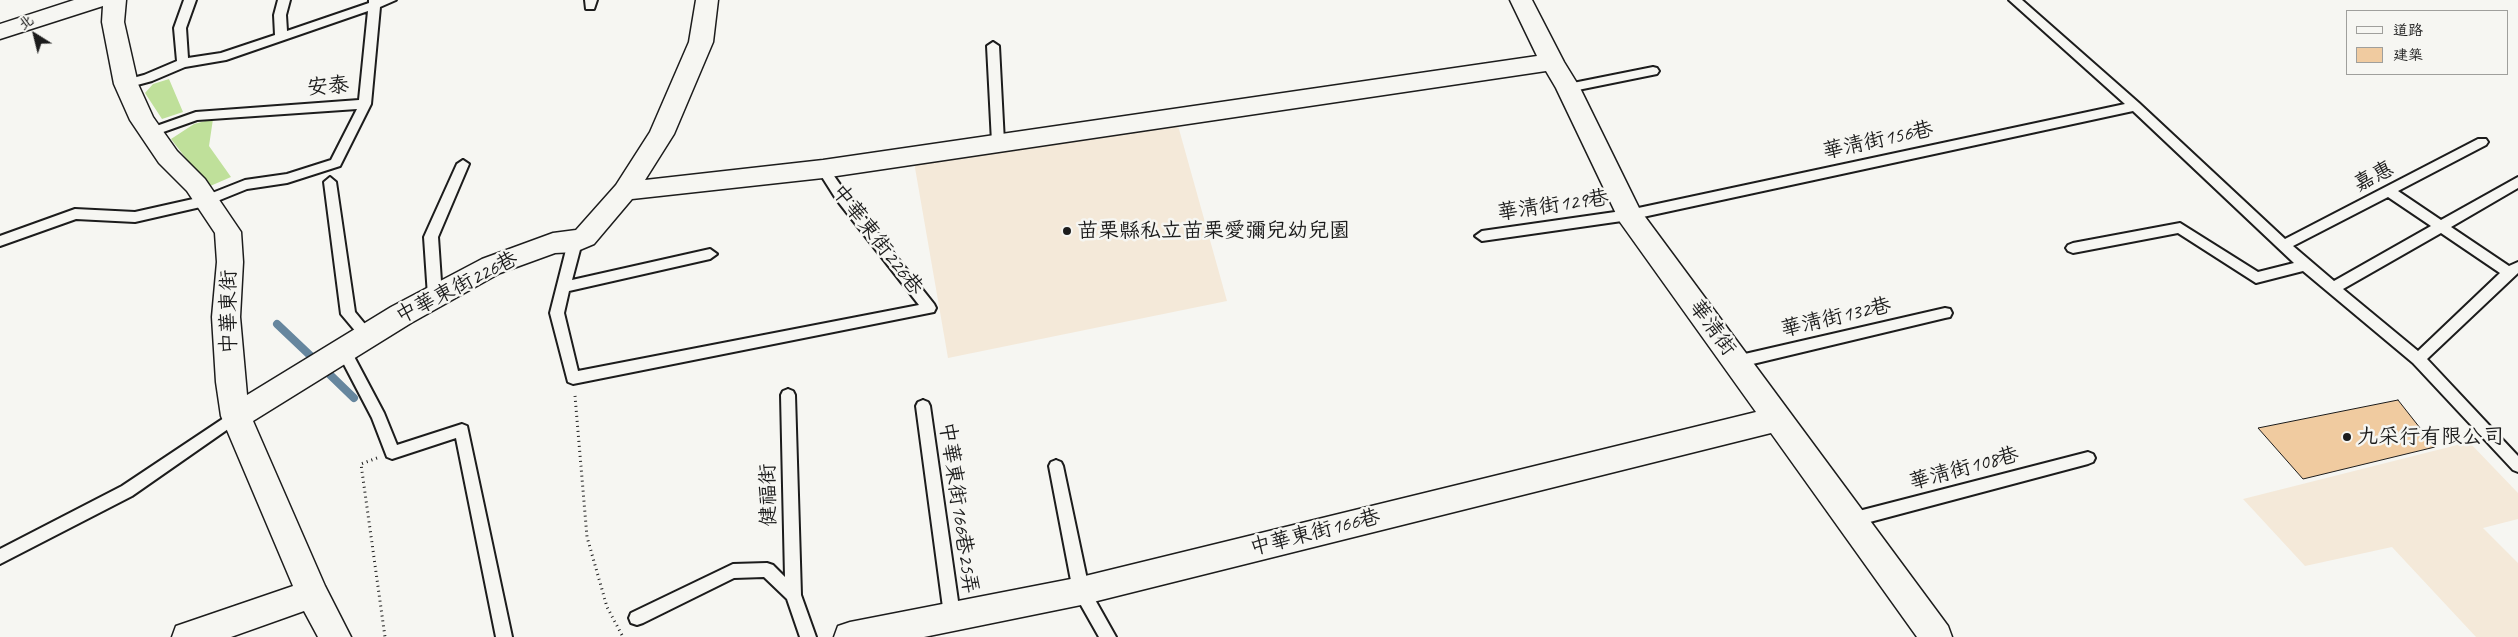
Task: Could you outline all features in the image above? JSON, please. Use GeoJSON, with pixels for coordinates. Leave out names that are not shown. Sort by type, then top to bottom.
{"type":"FeatureCollection","features":[{"type":"Feature","properties":{"kind":"street"},"geometry":{"type":"LineString","coordinates":[[0,32],[98,0]]}},
{"type":"Feature","properties":{"kind":"street","name":"中華東街"},"geometry":{"type":"LineString","coordinates":[[116,0],[113,22],[126,84],[142,120],[168,157],[196,185],[205,201],[228,232],[230,262],[226,317],[230,382],[236,416],[312,594],[335,637]]}},
{"type":"Feature","properties":{"kind":"street"},"geometry":{"type":"LineString","coordinates":[[575,242],[585,237],[625,191],[662,134],[689,76],[701,42],[707,0]]}},
{"type":"Feature","properties":{"kind":"street","name":"華清街"},"geometry":{"type":"LineString","coordinates":[[1521,0],[1552,62],[1568,88],[1629,215],[1936,637]]}},
{"type":"Feature","properties":{"kind":"street"},"geometry":{"type":"LineString","coordinates":[[625,191],[823,169],[1552,62]]}},
{"type":"Feature","properties":{"kind":"street","name":"中華東街226巷"},"geometry":{"type":"LineString","coordinates":[[236,416],[299,379],[367,335],[434,296],[491,266],[553,243],[575,242]]}},
{"type":"Feature","properties":{"kind":"street","name":"中華東街166巷"},"geometry":{"type":"LineString","coordinates":[[850,637],[952,615],[1080,591],[1778,419]]}},
{"type":"Feature","properties":{"kind":"street"},"geometry":{"type":"LineString","coordinates":[[188,637],[312,594]]}},
{"type":"Feature","properties":{"kind":"lane"},"geometry":{"type":"LineString","coordinates":[[183,63],[180,28],[190,0]]}},
{"type":"Feature","properties":{"kind":"lane"},"geometry":{"type":"LineString","coordinates":[[280,36],[280,14],[284,0]]}},
{"type":"Feature","properties":{"kind":"lane"},"geometry":{"type":"LineString","coordinates":[[126,84],[148,78],[183,63],[222,58],[374,3],[390,0]]}},
{"type":"Feature","properties":{"kind":"lane"},"geometry":{"type":"LineString","coordinates":[[2015,0],[2135,106],[2305,265],[2418,360],[2518,466]]}},
{"type":"Feature","properties":{"kind":"lane","name":"安泰"},"geometry":{"type":"LineString","coordinates":[[152,132],[196,116],[365,104],[374,3]]}},
{"type":"Feature","properties":{"kind":"lane"},"geometry":{"type":"LineString","coordinates":[[994,46],[998,142]]}},
{"type":"Feature","properties":{"kind":"lane"},"geometry":{"type":"LineString","coordinates":[[1568,88],[1653,71]]}},
{"type":"Feature","properties":{"kind":"lane"},"geometry":{"type":"LineString","coordinates":[[0,241],[75,214],[135,217],[205,201],[245,185],[287,178],[336,163],[365,104]]}},
{"type":"Feature","properties":{"kind":"lane","name":"華清街156巷"},"geometry":{"type":"LineString","coordinates":[[1629,215],[2135,106]]}},
{"type":"Feature","properties":{"kind":"lane","name":"嘉惠"},"geometry":{"type":"LineString","coordinates":[[2284,244],[2390,192],[2482,142]]}},
{"type":"Feature","properties":{"kind":"lane"},"geometry":{"type":"LineString","coordinates":[[434,296],[430,237],[464,164]]}},
{"type":"Feature","properties":{"kind":"lane","name":"中華東街226巷"},"geometry":{"type":"LineString","coordinates":[[573,378],[929,308],[841,196],[823,169]]}},
{"type":"Feature","properties":{"kind":"lane"},"geometry":{"type":"LineString","coordinates":[[330,182],[348,314],[367,335]]}},
{"type":"Feature","properties":{"kind":"lane"},"geometry":{"type":"LineString","coordinates":[[2332,288],[2518,182]]}},
{"type":"Feature","properties":{"kind":"lane"},"geometry":{"type":"LineString","coordinates":[[2390,192],[2440,226],[2514,269],[2418,360]]}},
{"type":"Feature","properties":{"kind":"lane","name":"華清街129巷"},"geometry":{"type":"LineString","coordinates":[[1482,236],[1629,215]]}},
{"type":"Feature","properties":{"kind":"lane"},"geometry":{"type":"LineString","coordinates":[[2072,248],[2180,228],[2256,278],[2305,265]]}},
{"type":"Feature","properties":{"kind":"lane"},"geometry":{"type":"LineString","coordinates":[[573,378],[557,312],[575,242]]}},
{"type":"Feature","properties":{"kind":"lane"},"geometry":{"type":"LineString","coordinates":[[564,287],[710,254]]}},
{"type":"Feature","properties":{"kind":"lane","name":"華清街132巷"},"geometry":{"type":"LineString","coordinates":[[1736,362],[1945,313]]}},
{"type":"Feature","properties":{"kind":"lane"},"geometry":{"type":"LineString","coordinates":[[339,354],[379,417],[392,453],[462,430],[504,637]]}},
{"type":"Feature","properties":{"kind":"lane","name":"健福街"},"geometry":{"type":"LineString","coordinates":[[788,395],[792,595],[808,637]]}},
{"type":"Feature","properties":{"kind":"lane","name":"中華東街166巷25弄"},"geometry":{"type":"LineString","coordinates":[[923,406],[952,615]]}},
{"type":"Feature","properties":{"kind":"lane"},"geometry":{"type":"LineString","coordinates":[[0,557],[127,491],[236,416]]}},
{"type":"Feature","properties":{"kind":"lane","name":"華清街108巷"},"geometry":{"type":"LineString","coordinates":[[1851,520],[2088,458]]}},
{"type":"Feature","properties":{"kind":"lane"},"geometry":{"type":"LineString","coordinates":[[1056,466],[1080,591],[1108,637]]}},
{"type":"Feature","properties":{"kind":"lane","name":"健福街"},"geometry":{"type":"LineString","coordinates":[[637,618],[733,572],[767,570],[792,595]]}},
{"type":"Feature","properties":{"kind":"path"},"geometry":{"type":"LineString","coordinates":[[573,378],[587,537],[607,607],[624,637]]}},
{"type":"Feature","properties":{"kind":"path"},"geometry":{"type":"LineString","coordinates":[[385,637],[360,464],[392,453]]}},
{"type":"Feature","properties":{"kind":"shaded area","name":"苗栗縣私立苗栗愛彌兒幼兒園"},"geometry":{"type":"Polygon","coordinates":[[[1177,122],[1227,301],[948,358],[914,162],[1177,122]]]}},
{"type":"Feature","properties":{"kind":"shaded area"},"geometry":{"type":"Polygon","coordinates":[[[2469,442],[2518,493],[2518,519],[2483,528],[2518,563],[2518,637],[2476,637],[2392,547],[2305,566],[2243,499],[2469,442]]]}},
{"type":"Feature","properties":{"kind":"green space"},"geometry":{"type":"Polygon","coordinates":[[[169,79],[183,112],[162,119],[145,93],[153,84],[169,79]]]}},
{"type":"Feature","properties":{"kind":"green space"},"geometry":{"type":"Polygon","coordinates":[[[213,119],[209,146],[231,177],[208,187],[171,139],[194,124],[213,119]]]}},
{"type":"Feature","properties":{"kind":"building","name":"九采行有限公司"},"geometry":{"type":"Polygon","coordinates":[[[2398,400],[2435,447],[2303,479],[2258,428],[2398,400]]]}},
{"type":"Feature","properties":{"kind":"waterway"},"geometry":{"type":"LineString","coordinates":[[277,324],[316,361]]}},
{"type":"Feature","properties":{"kind":"waterway"},"geometry":{"type":"LineString","coordinates":[[324,369],[354,398]]}},
{"type":"Feature","properties":{"kind":"place","name":"苗栗縣私立苗栗愛彌兒幼兒園"},"geometry":{"type":"Point","coordinates":[1067,231]}},
{"type":"Feature","properties":{"kind":"place","name":"九采行有限公司"},"geometry":{"type":"Point","coordinates":[2347,437]}}]}
